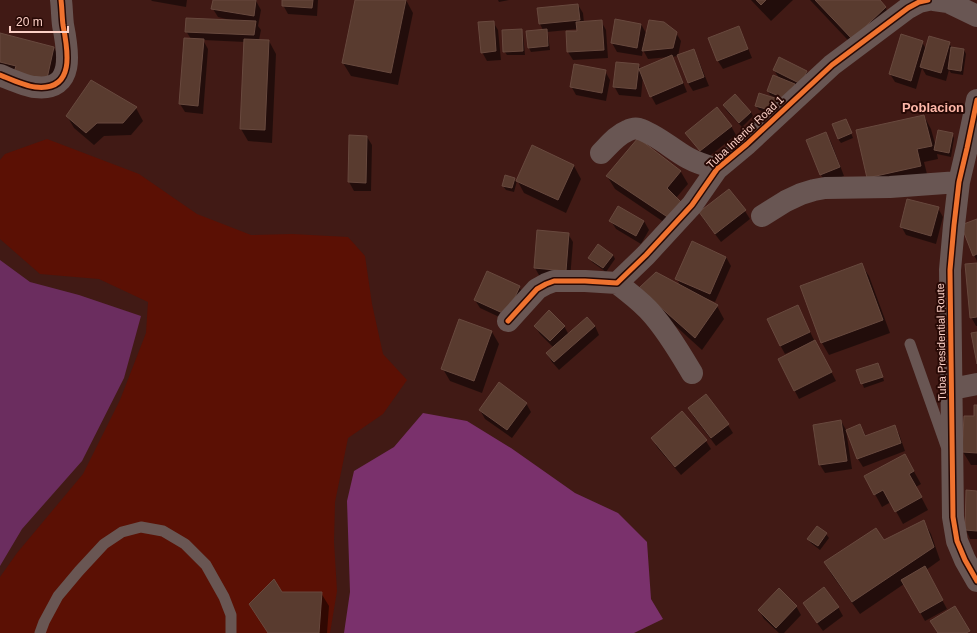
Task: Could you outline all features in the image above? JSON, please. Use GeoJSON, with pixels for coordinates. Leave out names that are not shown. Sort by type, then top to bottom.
{"type":"FeatureCollection","features":[{"type":"Feature","properties":{"kind":"street"},"geometry":{"type":"LineString","coordinates":[[0,75],[34,87],[45,88],[54,85],[61,80],[66,70],[68,58],[61,0]]}},
{"type":"Feature","properties":{"kind":"street","name":"Tuba Interior Road 1"},"geometry":{"type":"LineString","coordinates":[[617,283],[692,205],[717,169],[747,144],[832,65],[908,8],[919,2],[928,0]]}},
{"type":"Feature","properties":{"kind":"street"},"geometry":{"type":"LineString","coordinates":[[934,0],[948,2],[977,16]]}},
{"type":"Feature","properties":{"kind":"street","name":"Tuba Presidential Route"},"geometry":{"type":"LineString","coordinates":[[977,100],[959,182],[950,270],[953,517],[957,541],[965,560],[977,581]]}},
{"type":"Feature","properties":{"kind":"street"},"geometry":{"type":"LineString","coordinates":[[601,153],[625,131],[638,129],[653,136],[688,158],[705,166],[717,169]]}},
{"type":"Feature","properties":{"kind":"street"},"geometry":{"type":"LineString","coordinates":[[762,216],[786,201],[814,190],[959,182]]}},
{"type":"Feature","properties":{"kind":"street"},"geometry":{"type":"LineString","coordinates":[[508,321],[537,289],[554,281],[617,283],[651,313],[682,356],[692,373]]}},
{"type":"Feature","properties":{"kind":"street"},"geometry":{"type":"LineString","coordinates":[[952,388],[977,384]]}},
{"type":"Feature","properties":{"kind":"lane"},"geometry":{"type":"LineString","coordinates":[[910,344],[953,465]]}},
{"type":"Feature","properties":{"kind":"lane"},"geometry":{"type":"LineString","coordinates":[[40,633],[44,622],[58,596],[104,544],[122,532],[141,527],[163,531],[185,544],[206,565],[224,597],[231,615],[231,633]]}},
{"type":"Feature","properties":{"kind":"shaded area"},"geometry":{"type":"Polygon","coordinates":[[[47,139],[139,174],[197,214],[251,235],[292,234],[348,237],[365,256],[372,304],[383,354],[407,380],[383,414],[348,438],[335,502],[334,542],[337,591],[330,633],[0,633],[0,577],[17,553],[83,474],[120,400],[146,333],[148,302],[99,279],[40,274],[0,239],[0,160],[5,154],[47,139]]]}},
{"type":"Feature","properties":{"kind":"shaded area"},"geometry":{"type":"Polygon","coordinates":[[[0,260],[30,282],[79,295],[141,316],[124,378],[82,461],[22,529],[0,566],[0,260]]]}},
{"type":"Feature","properties":{"kind":"shaded area"},"geometry":{"type":"Polygon","coordinates":[[[423,413],[467,421],[511,448],[575,493],[618,513],[647,542],[651,599],[663,619],[634,633],[344,633],[350,592],[347,501],[354,471],[394,447],[423,413]]]}},
{"type":"Feature","properties":{"kind":"building"},"geometry":{"type":"Polygon","coordinates":[[[213,0],[256,0],[254,16],[211,9],[213,0]]]}},
{"type":"Feature","properties":{"kind":"building"},"geometry":{"type":"Polygon","coordinates":[[[282,0],[313,0],[312,8],[282,6],[282,0]]]}},
{"type":"Feature","properties":{"kind":"building"},"geometry":{"type":"Polygon","coordinates":[[[355,0],[406,0],[391,73],[342,63],[355,0]]]}},
{"type":"Feature","properties":{"kind":"building"},"geometry":{"type":"Polygon","coordinates":[[[756,0],[766,0],[761,5],[756,0]]]}},
{"type":"Feature","properties":{"kind":"building"},"geometry":{"type":"Polygon","coordinates":[[[815,0],[880,0],[886,7],[852,39],[815,0]]]}},
{"type":"Feature","properties":{"kind":"building"},"geometry":{"type":"Polygon","coordinates":[[[578,4],[580,20],[539,24],[537,8],[578,4]]]}},
{"type":"Feature","properties":{"kind":"building"},"geometry":{"type":"Polygon","coordinates":[[[186,18],[256,21],[254,35],[185,32],[186,18]]]}},
{"type":"Feature","properties":{"kind":"building"},"geometry":{"type":"Polygon","coordinates":[[[615,19],[641,24],[637,48],[611,43],[615,19]]]}},
{"type":"Feature","properties":{"kind":"building"},"geometry":{"type":"Polygon","coordinates":[[[602,20],[604,50],[567,52],[566,31],[577,31],[576,22],[602,20]]]}},
{"type":"Feature","properties":{"kind":"building"},"geometry":{"type":"Polygon","coordinates":[[[649,20],[664,22],[677,32],[673,48],[642,51],[649,20]]]}},
{"type":"Feature","properties":{"kind":"building"},"geometry":{"type":"Polygon","coordinates":[[[494,21],[496,51],[481,53],[478,22],[494,21]]]}},
{"type":"Feature","properties":{"kind":"building"},"geometry":{"type":"Polygon","coordinates":[[[739,26],[748,49],[717,61],[708,38],[739,26]]]}},
{"type":"Feature","properties":{"kind":"building"},"geometry":{"type":"Polygon","coordinates":[[[522,29],[523,51],[503,52],[502,30],[522,29]]]}},
{"type":"Feature","properties":{"kind":"building"},"geometry":{"type":"Polygon","coordinates":[[[547,29],[548,46],[528,48],[526,31],[547,29]]]}},
{"type":"Feature","properties":{"kind":"building"},"geometry":{"type":"Polygon","coordinates":[[[0,33],[54,47],[46,83],[13,75],[16,66],[0,62],[0,33]]]}},
{"type":"Feature","properties":{"kind":"building"},"geometry":{"type":"Polygon","coordinates":[[[901,34],[923,41],[911,81],[889,74],[901,34]]]}},
{"type":"Feature","properties":{"kind":"building"},"geometry":{"type":"Polygon","coordinates":[[[929,36],[950,42],[941,73],[920,67],[929,36]]]}},
{"type":"Feature","properties":{"kind":"building"},"geometry":{"type":"Polygon","coordinates":[[[184,38],[204,39],[198,106],[179,104],[184,38]]]}},
{"type":"Feature","properties":{"kind":"building"},"geometry":{"type":"Polygon","coordinates":[[[244,39],[269,40],[265,130],[240,129],[244,39]]]}},
{"type":"Feature","properties":{"kind":"building"},"geometry":{"type":"Polygon","coordinates":[[[951,47],[964,49],[961,71],[948,69],[951,47]]]}},
{"type":"Feature","properties":{"kind":"building"},"geometry":{"type":"Polygon","coordinates":[[[694,49],[704,77],[688,83],[677,55],[694,49]]]}},
{"type":"Feature","properties":{"kind":"building"},"geometry":{"type":"Polygon","coordinates":[[[672,55],[683,83],[650,97],[639,69],[672,55]]]}},
{"type":"Feature","properties":{"kind":"building"},"geometry":{"type":"Polygon","coordinates":[[[779,57],[807,71],[801,84],[773,70],[779,57]]]}},
{"type":"Feature","properties":{"kind":"building"},"geometry":{"type":"Polygon","coordinates":[[[616,62],[639,64],[636,89],[613,87],[616,62]]]}},
{"type":"Feature","properties":{"kind":"building"},"geometry":{"type":"Polygon","coordinates":[[[574,64],[606,70],[602,93],[570,87],[574,64]]]}},
{"type":"Feature","properties":{"kind":"building"},"geometry":{"type":"Polygon","coordinates":[[[773,75],[795,84],[788,100],[767,91],[773,75]]]}},
{"type":"Feature","properties":{"kind":"building"},"geometry":{"type":"Polygon","coordinates":[[[91,80],[137,107],[123,123],[97,123],[86,133],[66,116],[91,80]]]}},
{"type":"Feature","properties":{"kind":"building"},"geometry":{"type":"Polygon","coordinates":[[[759,93],[781,100],[777,112],[755,106],[759,93]]]}},
{"type":"Feature","properties":{"kind":"building"},"geometry":{"type":"Polygon","coordinates":[[[735,94],[751,112],[739,123],[723,105],[735,94]]]}},
{"type":"Feature","properties":{"kind":"building"},"geometry":{"type":"Polygon","coordinates":[[[717,107],[732,126],[700,151],[685,133],[717,107]]]}},
{"type":"Feature","properties":{"kind":"building"},"geometry":{"type":"Polygon","coordinates":[[[924,115],[932,146],[917,149],[921,166],[867,178],[856,130],[924,115]]]}},
{"type":"Feature","properties":{"kind":"building"},"geometry":{"type":"Polygon","coordinates":[[[846,119],[852,133],[838,139],[832,124],[846,119]]]}},
{"type":"Feature","properties":{"kind":"building"},"geometry":{"type":"Polygon","coordinates":[[[938,130],[953,133],[949,153],[934,150],[938,130]]]}},
{"type":"Feature","properties":{"kind":"building"},"geometry":{"type":"Polygon","coordinates":[[[826,132],[840,167],[820,175],[806,140],[826,132]]]}},
{"type":"Feature","properties":{"kind":"building"},"geometry":{"type":"Polygon","coordinates":[[[349,135],[367,136],[366,183],[348,182],[349,135]]]}},
{"type":"Feature","properties":{"kind":"building"},"geometry":{"type":"Polygon","coordinates":[[[638,138],[681,171],[667,188],[683,204],[669,218],[606,176],[638,138]]]}},
{"type":"Feature","properties":{"kind":"building"},"geometry":{"type":"Polygon","coordinates":[[[532,145],[574,165],[558,200],[516,181],[532,145]]]}},
{"type":"Feature","properties":{"kind":"building"},"geometry":{"type":"Polygon","coordinates":[[[505,175],[515,178],[512,188],[502,186],[505,175]]]}},
{"type":"Feature","properties":{"kind":"building"},"geometry":{"type":"Polygon","coordinates":[[[729,189],[746,210],[715,234],[699,212],[729,189]]]}},
{"type":"Feature","properties":{"kind":"building"},"geometry":{"type":"Polygon","coordinates":[[[907,199],[939,207],[931,236],[900,227],[907,199]]]}},
{"type":"Feature","properties":{"kind":"building"},"geometry":{"type":"Polygon","coordinates":[[[618,206],[644,221],[636,236],[609,221],[618,206]]]}},
{"type":"Feature","properties":{"kind":"building"},"geometry":{"type":"Polygon","coordinates":[[[977,219],[977,254],[973,256],[961,225],[977,219]]]}},
{"type":"Feature","properties":{"kind":"building"},"geometry":{"type":"Polygon","coordinates":[[[537,230],[569,233],[566,271],[534,268],[537,230]]]}},
{"type":"Feature","properties":{"kind":"building"},"geometry":{"type":"Polygon","coordinates":[[[692,241],[726,257],[710,294],[675,279],[692,241]]]}},
{"type":"Feature","properties":{"kind":"building"},"geometry":{"type":"Polygon","coordinates":[[[598,244],[613,255],[603,268],[588,258],[598,244]]]}},
{"type":"Feature","properties":{"kind":"building"},"geometry":{"type":"Polygon","coordinates":[[[862,263],[883,320],[821,343],[800,286],[862,263]]]}},
{"type":"Feature","properties":{"kind":"building"},"geometry":{"type":"Polygon","coordinates":[[[977,263],[977,317],[970,318],[965,264],[977,263]]]}},
{"type":"Feature","properties":{"kind":"building"},"geometry":{"type":"Polygon","coordinates":[[[487,271],[520,286],[507,315],[474,300],[487,271]]]}},
{"type":"Feature","properties":{"kind":"building"},"geometry":{"type":"Polygon","coordinates":[[[656,272],[718,305],[695,338],[639,288],[656,272]]]}},
{"type":"Feature","properties":{"kind":"building"},"geometry":{"type":"Polygon","coordinates":[[[798,305],[810,332],[780,346],[767,319],[798,305]]]}},
{"type":"Feature","properties":{"kind":"building"},"geometry":{"type":"Polygon","coordinates":[[[549,310],[565,326],[550,341],[534,326],[549,310]]]}},
{"type":"Feature","properties":{"kind":"building"},"geometry":{"type":"Polygon","coordinates":[[[587,317],[595,326],[554,362],[546,353],[587,317]]]}},
{"type":"Feature","properties":{"kind":"building"},"geometry":{"type":"Polygon","coordinates":[[[459,319],[492,331],[474,381],[441,369],[459,319]]]}},
{"type":"Feature","properties":{"kind":"building"},"geometry":{"type":"Polygon","coordinates":[[[977,332],[977,364],[971,333],[977,332]]]}},
{"type":"Feature","properties":{"kind":"building"},"geometry":{"type":"Polygon","coordinates":[[[815,340],[832,372],[794,391],[778,359],[815,340]]]}},
{"type":"Feature","properties":{"kind":"building"},"geometry":{"type":"Polygon","coordinates":[[[878,363],[883,377],[861,384],[856,370],[878,363]]]}},
{"type":"Feature","properties":{"kind":"building"},"geometry":{"type":"Polygon","coordinates":[[[499,382],[527,403],[507,430],[479,410],[499,382]]]}},
{"type":"Feature","properties":{"kind":"building"},"geometry":{"type":"Polygon","coordinates":[[[706,394],[729,424],[711,438],[688,408],[706,394]]]}},
{"type":"Feature","properties":{"kind":"building"},"geometry":{"type":"Polygon","coordinates":[[[974,405],[977,405],[977,453],[962,452],[964,416],[974,416],[974,405]]]}},
{"type":"Feature","properties":{"kind":"building"},"geometry":{"type":"Polygon","coordinates":[[[682,411],[707,440],[675,467],[651,438],[682,411]]]}},
{"type":"Feature","properties":{"kind":"building"},"geometry":{"type":"Polygon","coordinates":[[[841,420],[847,461],[819,465],[813,425],[841,420]]]}},
{"type":"Feature","properties":{"kind":"building"},"geometry":{"type":"Polygon","coordinates":[[[860,424],[865,436],[895,425],[901,443],[857,459],[846,430],[860,424]]]}},
{"type":"Feature","properties":{"kind":"building"},"geometry":{"type":"Polygon","coordinates":[[[905,454],[914,471],[909,474],[922,497],[895,512],[883,490],[874,495],[864,476],[905,454]]]}},
{"type":"Feature","properties":{"kind":"building"},"geometry":{"type":"Polygon","coordinates":[[[966,490],[977,491],[977,531],[965,530],[966,490]]]}},
{"type":"Feature","properties":{"kind":"building"},"geometry":{"type":"Polygon","coordinates":[[[924,520],[934,547],[852,602],[824,562],[876,528],[884,540],[924,520]]]}},
{"type":"Feature","properties":{"kind":"building"},"geometry":{"type":"Polygon","coordinates":[[[817,526],[827,533],[818,546],[807,539],[817,526]]]}},
{"type":"Feature","properties":{"kind":"building"},"geometry":{"type":"Polygon","coordinates":[[[925,566],[943,600],[920,613],[901,580],[925,566]]]}},
{"type":"Feature","properties":{"kind":"building"},"geometry":{"type":"Polygon","coordinates":[[[274,579],[282,592],[322,592],[319,633],[268,633],[249,604],[274,579]]]}},
{"type":"Feature","properties":{"kind":"building"},"geometry":{"type":"Polygon","coordinates":[[[824,587],[839,607],[817,623],[803,603],[824,587]]]}},
{"type":"Feature","properties":{"kind":"building"},"geometry":{"type":"Polygon","coordinates":[[[779,588],[797,606],[776,628],[758,610],[779,588]]]}},
{"type":"Feature","properties":{"kind":"building"},"geometry":{"type":"Polygon","coordinates":[[[955,606],[970,631],[966,633],[938,633],[930,621],[955,606]]]}},
{"type":"Feature","properties":{"kind":"cycle path"},"geometry":{"type":"LineString","coordinates":[[0,75],[22,84],[35,87],[48,87],[57,83],[63,76],[67,57],[61,0]]}},
{"type":"Feature","properties":{"kind":"cycle path"},"geometry":{"type":"LineString","coordinates":[[508,321],[537,289],[554,281],[617,283],[646,255],[692,205],[717,169],[747,144],[832,65],[908,8],[919,2],[928,0]]}},
{"type":"Feature","properties":{"kind":"cycle path"},"geometry":{"type":"LineString","coordinates":[[977,100],[959,182],[950,270],[953,517],[957,541],[965,560],[977,581]]}},
{"type":"Feature","properties":{"kind":"district","name":"Poblacion"},"geometry":{"type":"Point","coordinates":[933,107]}}]}
